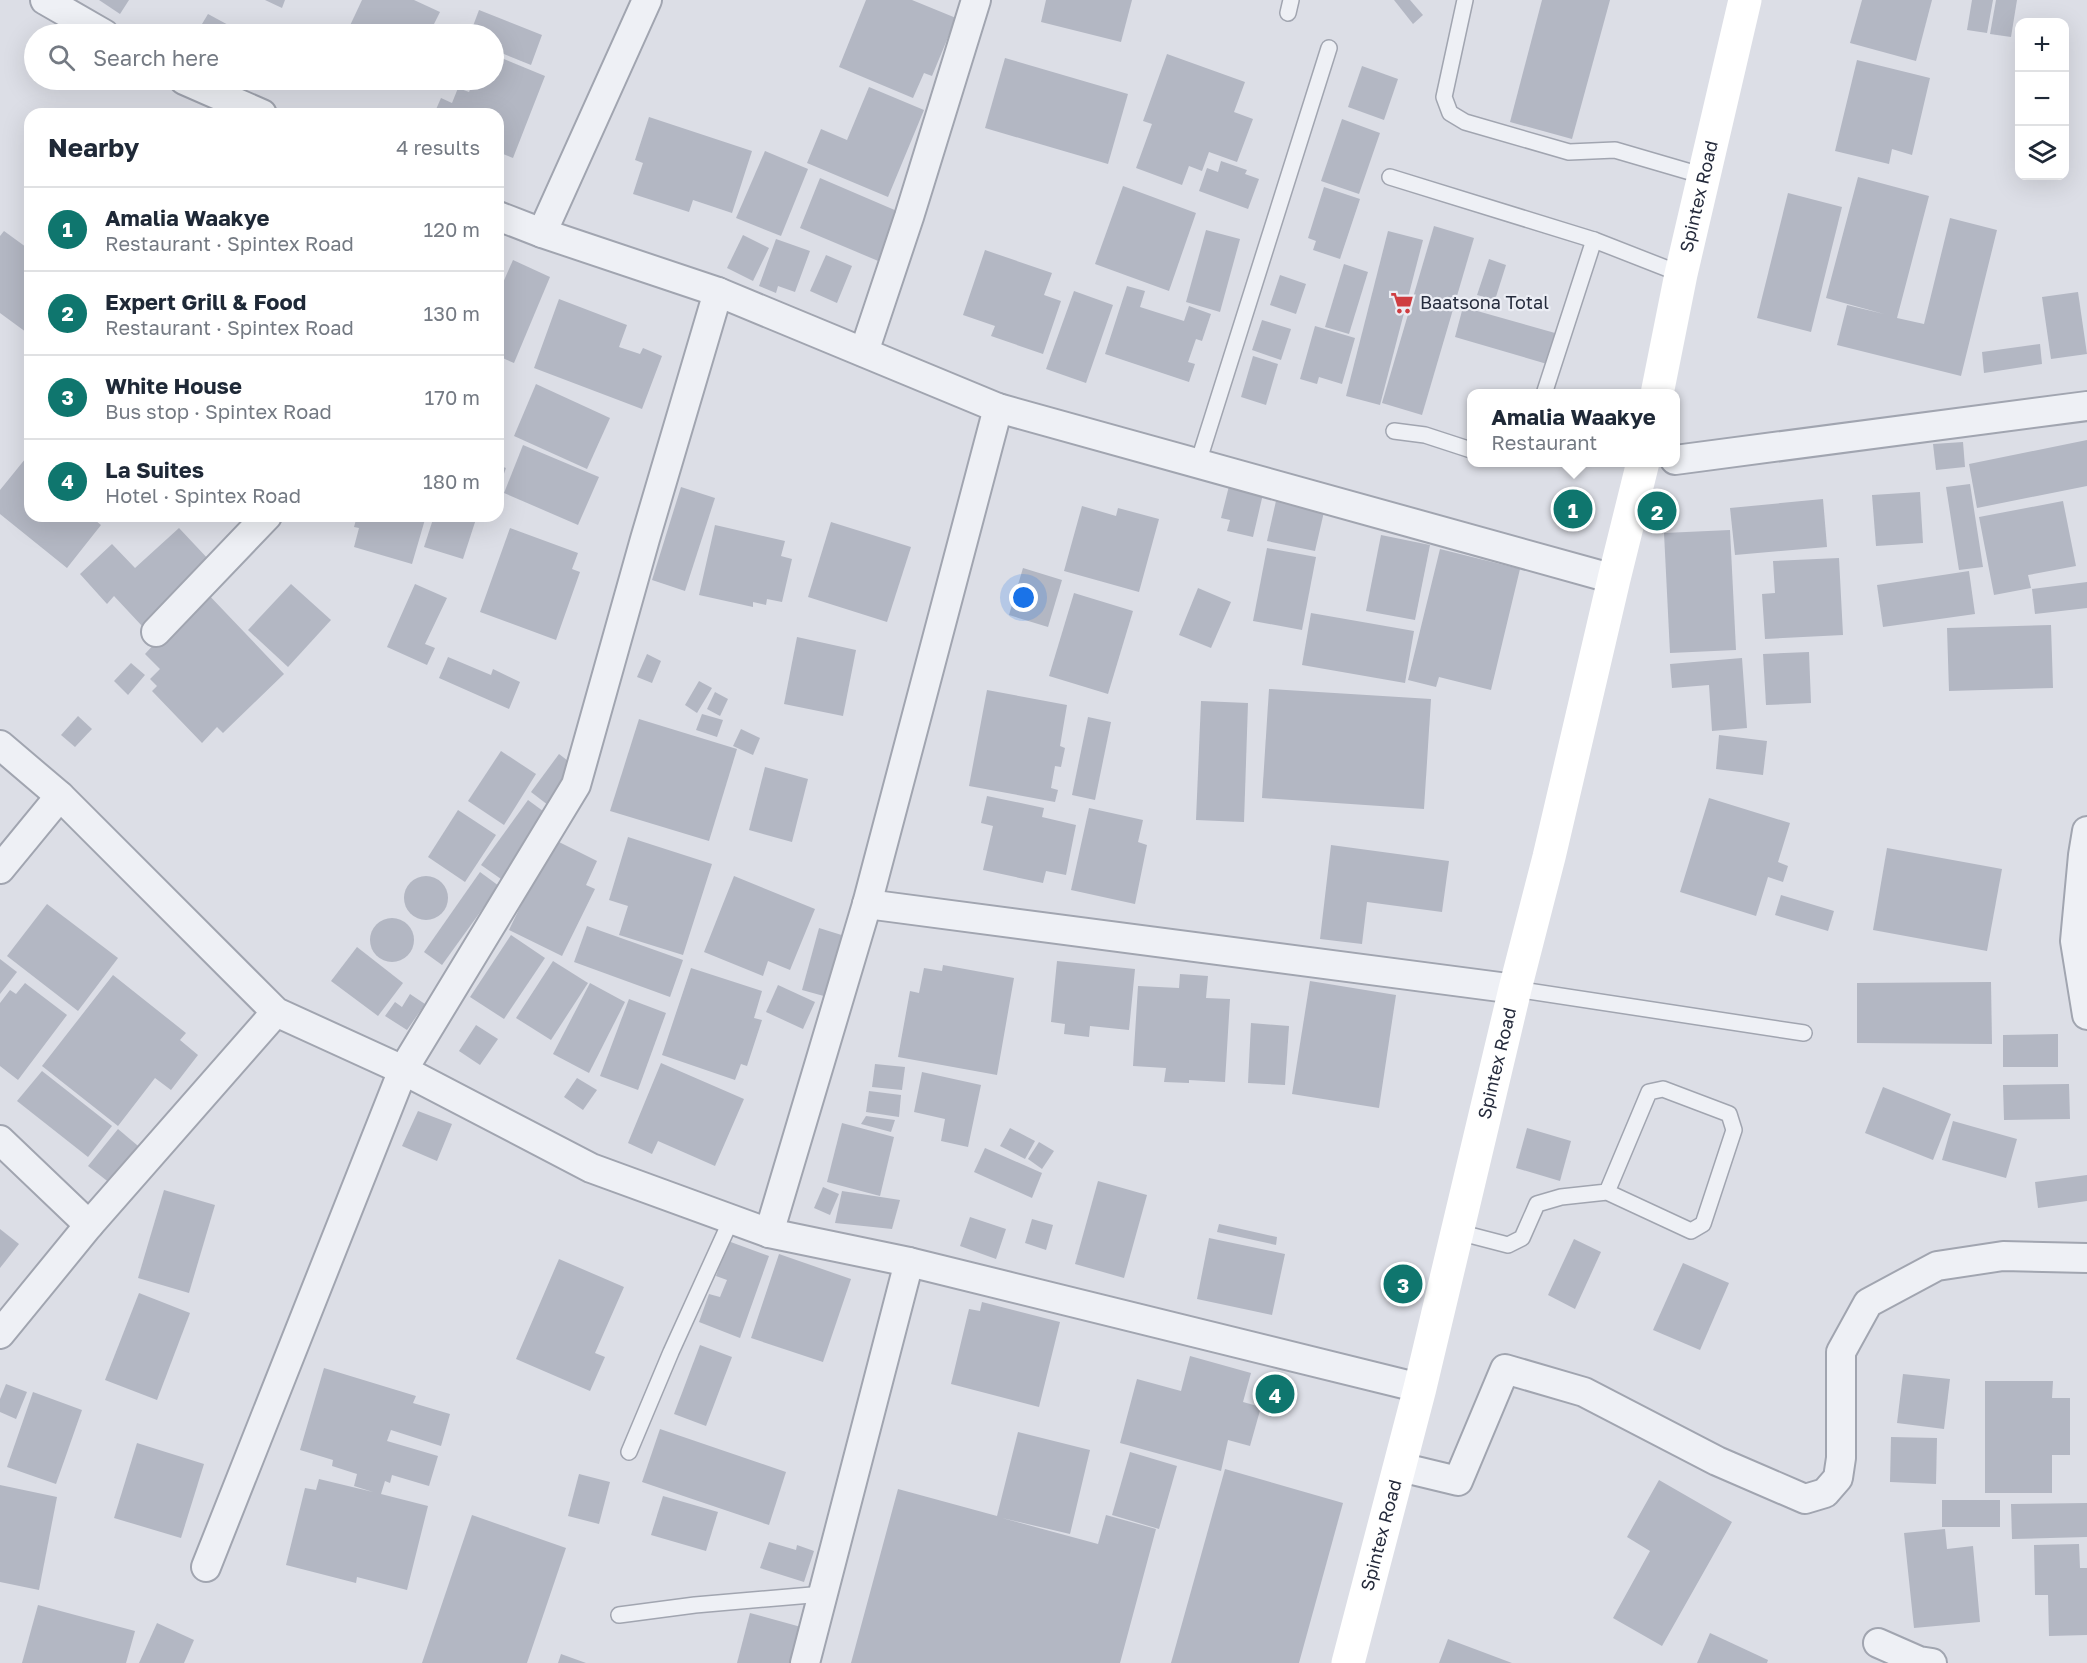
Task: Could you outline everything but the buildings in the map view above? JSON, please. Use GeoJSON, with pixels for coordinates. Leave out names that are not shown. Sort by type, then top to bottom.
{"type":"FeatureCollection","features":[{"type":"Feature","properties":{"kind":"main road","name":"Spintex Road"},"geometry":{"type":"LineString","coordinates":[[1658,389],[1681,274],[1745,0]]}},
{"type":"Feature","properties":{"kind":"main road","name":"Spintex Road"},"geometry":{"type":"LineString","coordinates":[[1348,1663],[1420,1388],[1614,579],[1644,467]]}},
{"type":"Feature","properties":{"kind":"street"},"geometry":{"type":"LineString","coordinates":[[45,0],[87,24]]}},
{"type":"Feature","properties":{"kind":"street"},"geometry":{"type":"LineString","coordinates":[[542,233],[647,0]]}},
{"type":"Feature","properties":{"kind":"street"},"geometry":{"type":"LineString","coordinates":[[864,352],[909,217],[976,0]]}},
{"type":"Feature","properties":{"kind":"street"},"geometry":{"type":"LineString","coordinates":[[207,90],[248,108]]}},
{"type":"Feature","properties":{"kind":"street"},"geometry":{"type":"LineString","coordinates":[[504,218],[718,292],[998,408],[1614,579]]}},
{"type":"Feature","properties":{"kind":"street"},"geometry":{"type":"LineString","coordinates":[[206,1567],[403,1070],[576,785],[718,292]]}},
{"type":"Feature","properties":{"kind":"street"},"geometry":{"type":"LineString","coordinates":[[1680,459],[2087,406]]}},
{"type":"Feature","properties":{"kind":"street"},"geometry":{"type":"LineString","coordinates":[[769,1233],[867,904],[998,408]]}},
{"type":"Feature","properties":{"kind":"street"},"geometry":{"type":"LineString","coordinates":[[156,632],[261,522]]}},
{"type":"Feature","properties":{"kind":"street"},"geometry":{"type":"LineString","coordinates":[[0,745],[60,796],[276,1012],[403,1070],[591,1168],[769,1233],[909,1262],[1420,1388]]}},
{"type":"Feature","properties":{"kind":"street"},"geometry":{"type":"LineString","coordinates":[[0,869],[60,796]]}},
{"type":"Feature","properties":{"kind":"street"},"geometry":{"type":"LineString","coordinates":[[2087,831],[2083,855],[2081,939],[2087,1016]]}},
{"type":"Feature","properties":{"kind":"street"},"geometry":{"type":"LineString","coordinates":[[867,904],[1515,989]]}},
{"type":"Feature","properties":{"kind":"street"},"geometry":{"type":"LineString","coordinates":[[0,1334],[89,1225],[276,1012]]}},
{"type":"Feature","properties":{"kind":"street"},"geometry":{"type":"LineString","coordinates":[[0,1140],[89,1225]]}},
{"type":"Feature","properties":{"kind":"street"},"geometry":{"type":"LineString","coordinates":[[1400,1467],[1458,1481],[1505,1369],[1584,1392],[1717,1461],[1805,1498],[1825,1493],[1838,1478],[1841,1352],[1868,1303],[1937,1266],[2003,1256],[2087,1258]]}},
{"type":"Feature","properties":{"kind":"street"},"geometry":{"type":"LineString","coordinates":[[805,1663],[909,1262]]}},
{"type":"Feature","properties":{"kind":"street"},"geometry":{"type":"LineString","coordinates":[[1878,1643],[1919,1661],[1932,1663]]}},
{"type":"Feature","properties":{"kind":"lane"},"geometry":{"type":"LineString","coordinates":[[1465,0],[1444,97],[1450,112],[1465,122],[1569,152],[1616,150],[1704,176]]}},
{"type":"Feature","properties":{"kind":"lane"},"geometry":{"type":"LineString","coordinates":[[1198,463],[1329,48]]}},
{"type":"Feature","properties":{"kind":"lane"},"geometry":{"type":"LineString","coordinates":[[1390,177],[1594,240],[1681,274]]}},
{"type":"Feature","properties":{"kind":"lane"},"geometry":{"type":"LineString","coordinates":[[1545,389],[1594,240]]}},
{"type":"Feature","properties":{"kind":"lane"},"geometry":{"type":"LineString","coordinates":[[1395,430],[1425,435],[1467,449]]}},
{"type":"Feature","properties":{"kind":"lane"},"geometry":{"type":"LineString","coordinates":[[1515,989],[1804,1034]]}},
{"type":"Feature","properties":{"kind":"lane"},"geometry":{"type":"LineString","coordinates":[[1458,1232],[1509,1245],[1522,1238],[1537,1204],[1561,1197],[1607,1192],[1691,1231],[1698,1229],[1703,1224],[1734,1130],[1729,1114],[1664,1089],[1649,1092],[1607,1192]]}},
{"type":"Feature","properties":{"kind":"lane"},"geometry":{"type":"LineString","coordinates":[[629,1452],[731,1220]]}},
{"type":"Feature","properties":{"kind":"lane"},"geometry":{"type":"LineString","coordinates":[[619,1616],[695,1605],[823,1594]]}},
{"type":"Feature","properties":{"kind":"place","name":"Baatsona Total"},"geometry":{"type":"Point","coordinates":[1402,303]}},
{"type":"Feature","properties":{"kind":"place","name":"Amalia Waakye"},"geometry":{"type":"Point","coordinates":[1573,509]}},
{"type":"Feature","properties":{"kind":"place","name":"Expert Grill & Food"},"geometry":{"type":"Point","coordinates":[1657,511]}},
{"type":"Feature","properties":{"kind":"place","name":"White House"},"geometry":{"type":"Point","coordinates":[1403,1284]}},
{"type":"Feature","properties":{"kind":"place","name":"La Suites"},"geometry":{"type":"Point","coordinates":[1275,1394]}}]}
